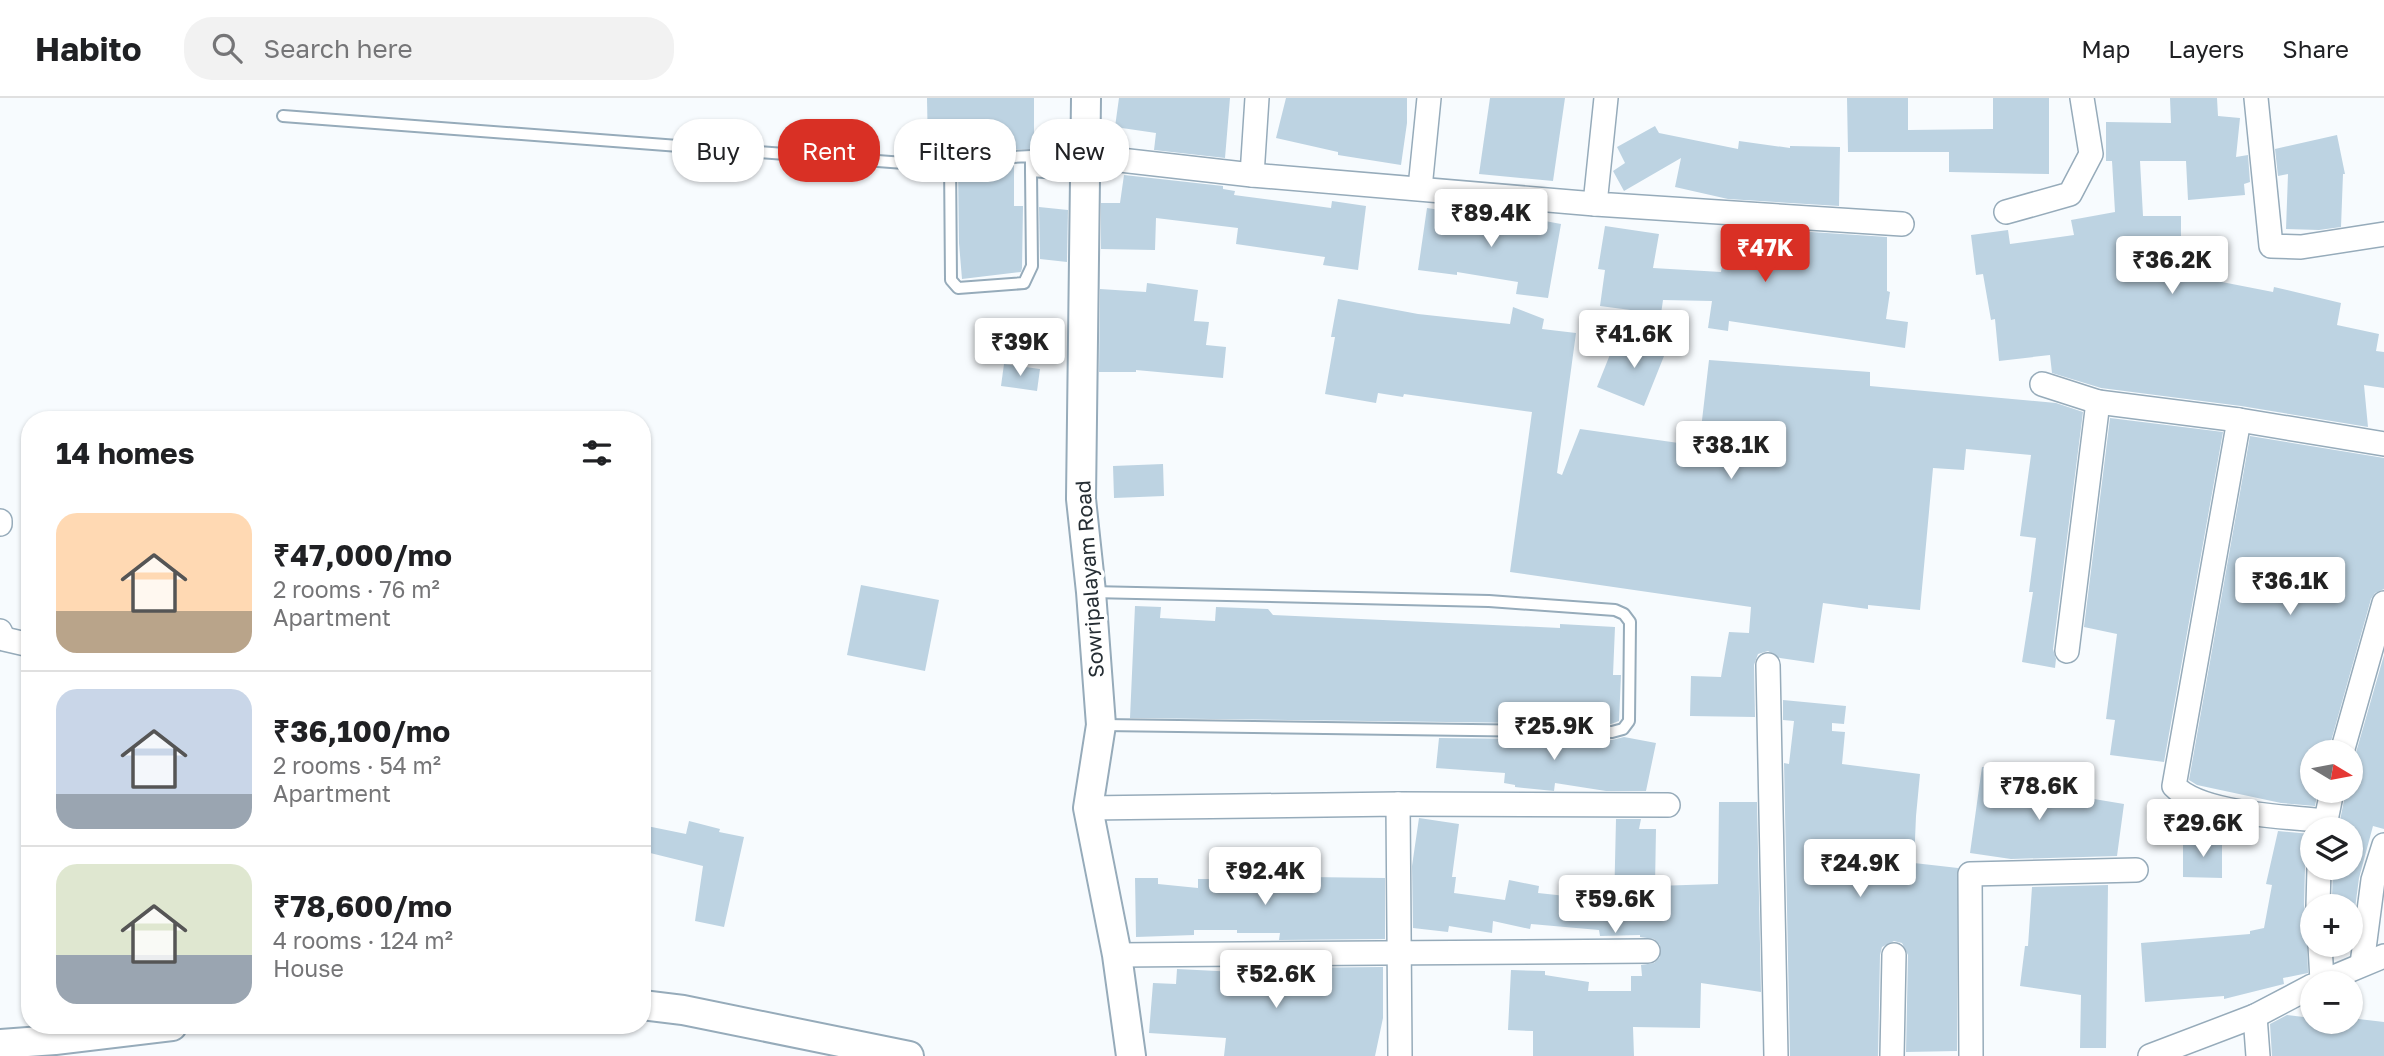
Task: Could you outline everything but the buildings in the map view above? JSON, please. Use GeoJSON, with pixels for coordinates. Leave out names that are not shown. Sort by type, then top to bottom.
{"type":"FeatureCollection","features":[{"type":"Feature","properties":{"kind":"street","name":"Sowripalayam Road"},"geometry":{"type":"LineString","coordinates":[[1086,98],[1086,119]]}},
{"type":"Feature","properties":{"kind":"street"},"geometry":{"type":"LineString","coordinates":[[1252,174],[1257,98]]}},
{"type":"Feature","properties":{"kind":"street"},"geometry":{"type":"LineString","coordinates":[[1420,188],[1429,98]]}},
{"type":"Feature","properties":{"kind":"street"},"geometry":{"type":"LineString","coordinates":[[1595,204],[1606,98]]}},
{"type":"Feature","properties":{"kind":"street"},"geometry":{"type":"LineString","coordinates":[[2006,212],[2070,194],[2091,154],[2082,98]]}},
{"type":"Feature","properties":{"kind":"street"},"geometry":{"type":"LineString","coordinates":[[2256,98],[2271,246],[2301,247],[2384,234]]}},
{"type":"Feature","properties":{"kind":"street"},"geometry":{"type":"LineString","coordinates":[[1129,168],[1252,174],[1595,204],[1902,224]]}},
{"type":"Feature","properties":{"kind":"street","name":"Sowripalayam Road"},"geometry":{"type":"LineString","coordinates":[[1085,182],[1081,499],[1101,725],[1088,808],[1117,955],[1130,1056]]}},
{"type":"Feature","properties":{"kind":"street"},"geometry":{"type":"LineString","coordinates":[[2042,384],[2098,402],[2384,444]]}},
{"type":"Feature","properties":{"kind":"street"},"geometry":{"type":"LineString","coordinates":[[2067,651],[2098,402]]}},
{"type":"Feature","properties":{"kind":"street"},"geometry":{"type":"LineString","coordinates":[[2239,421],[2174,786],[2184,796],[2215,807],[2300,821]]}},
{"type":"Feature","properties":{"kind":"street"},"geometry":{"type":"LineString","coordinates":[[2345,740],[2384,603]]}},
{"type":"Feature","properties":{"kind":"street"},"geometry":{"type":"LineString","coordinates":[[0,631],[4,639],[21,643]]}},
{"type":"Feature","properties":{"kind":"street"},"geometry":{"type":"LineString","coordinates":[[1768,665],[1776,1056]]}},
{"type":"Feature","properties":{"kind":"street"},"geometry":{"type":"LineString","coordinates":[[1398,804],[1400,1056]]}},
{"type":"Feature","properties":{"kind":"street"},"geometry":{"type":"LineString","coordinates":[[1088,808],[1398,804],[1668,805]]}},
{"type":"Feature","properties":{"kind":"street"},"geometry":{"type":"LineString","coordinates":[[2362,964],[2373,880],[2384,845]]}},
{"type":"Feature","properties":{"kind":"street"},"geometry":{"type":"LineString","coordinates":[[1970,1056],[1970,874],[2136,870]]}},
{"type":"Feature","properties":{"kind":"street"},"geometry":{"type":"LineString","coordinates":[[1117,955],[1648,951]]}},
{"type":"Feature","properties":{"kind":"street"},"geometry":{"type":"LineString","coordinates":[[1892,1056],[1894,955]]}},
{"type":"Feature","properties":{"kind":"street"},"geometry":{"type":"LineString","coordinates":[[2346,971],[2384,956]]}},
{"type":"Feature","properties":{"kind":"street"},"geometry":{"type":"LineString","coordinates":[[2150,1056],[2255,1016],[2300,993]]}},
{"type":"Feature","properties":{"kind":"street"},"geometry":{"type":"LineString","coordinates":[[651,1006],[683,1010],[909,1056]]}},
{"type":"Feature","properties":{"kind":"street"},"geometry":{"type":"LineString","coordinates":[[2255,1016],[2258,1056]]}},
{"type":"Feature","properties":{"kind":"street"},"geometry":{"type":"LineString","coordinates":[[0,1044],[105,1034]]}},
{"type":"Feature","properties":{"kind":"lane"},"geometry":{"type":"LineString","coordinates":[[283,116],[894,162]]}},
{"type":"Feature","properties":{"kind":"lane"},"geometry":{"type":"LineString","coordinates":[[950,182],[951,280],[958,288],[1024,283],[1032,266],[1031,182]]}},
{"type":"Feature","properties":{"kind":"lane"},"geometry":{"type":"LineString","coordinates":[[1091,592],[1489,601],[1615,610],[1624,614],[1630,622],[1629,720],[1623,729],[1612,732],[1101,725]]}}]}
